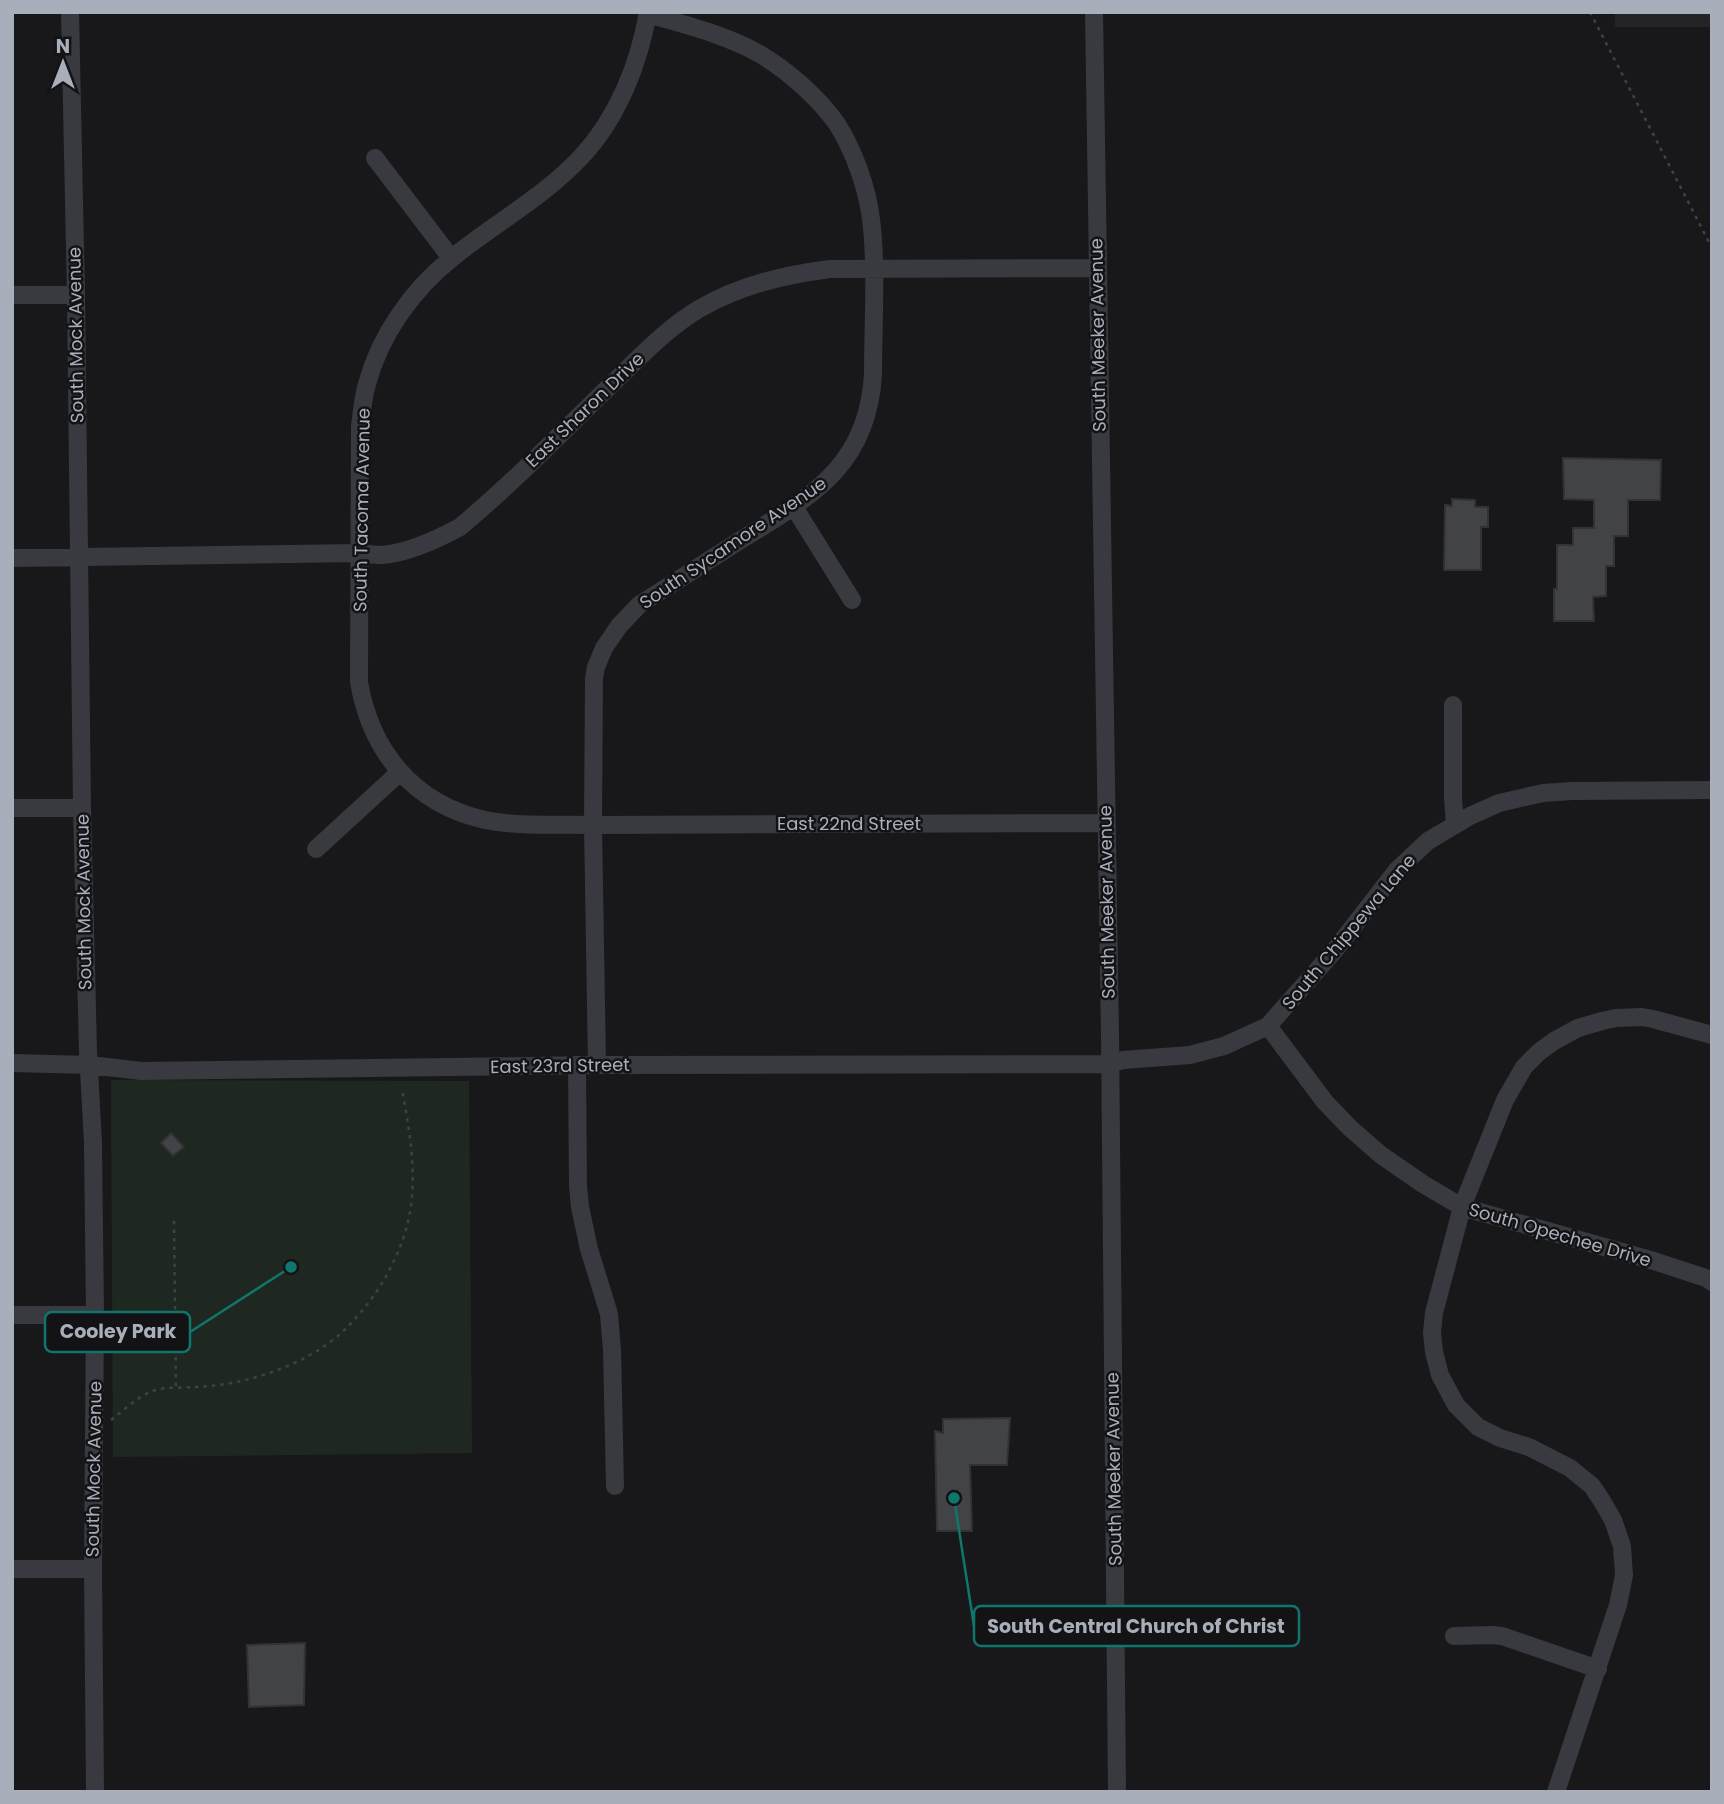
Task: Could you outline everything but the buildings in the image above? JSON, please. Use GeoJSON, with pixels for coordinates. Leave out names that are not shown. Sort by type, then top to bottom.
{"type":"FeatureCollection","features":[{"type":"Feature","properties":{"kind":"street","name":"South Mock Avenue"},"geometry":{"type":"LineString","coordinates":[[70,12],[82,808],[96,1315],[93,1569],[95,1792]]}},
{"type":"Feature","properties":{"kind":"street","name":"South Meeker Avenue"},"geometry":{"type":"LineString","coordinates":[[1094,12],[1117,1792]]}},
{"type":"Feature","properties":{"kind":"street","name":"South Tacoma Avenue"},"geometry":{"type":"LineString","coordinates":[[593,825],[486,820],[453,811],[425,794],[400,772],[381,747],[371,729],[359,682],[360,426],[366,386],[384,340],[402,311],[451,258],[560,178],[584,154],[606,125],[622,97],[635,64],[648,13]]}},
{"type":"Feature","properties":{"kind":"street","name":"South Sycamore Avenue"},"geometry":{"type":"LineString","coordinates":[[597,1065],[593,825],[594,678],[604,648],[619,626],[639,606],[794,506],[831,477],[849,453],[862,428],[872,390],[873,374],[871,219],[865,186],[836,124],[806,89],[757,53],[721,36],[648,13]]}},
{"type":"Feature","properties":{"kind":"street"},"geometry":{"type":"LineString","coordinates":[[375,158],[451,258]]}},
{"type":"Feature","properties":{"kind":"street","name":"East Sharon Drive"},"geometry":{"type":"LineString","coordinates":[[12,558],[382,555],[401,551],[460,527],[660,338],[700,308],[731,292],[782,276],[830,269],[1097,268]]}},
{"type":"Feature","properties":{"kind":"street"},"geometry":{"type":"LineString","coordinates":[[12,295],[76,295]]}},
{"type":"Feature","properties":{"kind":"street"},"geometry":{"type":"LineString","coordinates":[[794,506],[852,600]]}},
{"type":"Feature","properties":{"kind":"street"},"geometry":{"type":"LineString","coordinates":[[1454,705],[1455,824]]}},
{"type":"Feature","properties":{"kind":"street"},"geometry":{"type":"LineString","coordinates":[[316,849],[400,772]]}},
{"type":"Feature","properties":{"kind":"street","name":"South Chippewa Lane"},"geometry":{"type":"LineString","coordinates":[[1109,1064],[1123,1060],[1190,1055],[1224,1046],[1268,1026],[1335,950],[1397,870],[1428,841],[1455,824],[1499,803],[1544,793],[1572,791],[1712,790]]}},
{"type":"Feature","properties":{"kind":"street"},"geometry":{"type":"LineString","coordinates":[[12,808],[82,808]]}},
{"type":"Feature","properties":{"kind":"street","name":"East 22nd Street"},"geometry":{"type":"LineString","coordinates":[[593,825],[1106,823]]}},
{"type":"Feature","properties":{"kind":"street"},"geometry":{"type":"LineString","coordinates":[[1556,1792],[1618,1605],[1623,1575],[1622,1546],[1613,1520],[1592,1486],[1570,1468],[1529,1447],[1500,1438],[1478,1427],[1456,1405],[1440,1375],[1434,1352],[1434,1313],[1462,1207],[1505,1100],[1524,1068],[1539,1052],[1578,1028],[1602,1021],[1642,1017],[1712,1035]]}},
{"type":"Feature","properties":{"kind":"street","name":"South Opechee Drive"},"geometry":{"type":"LineString","coordinates":[[1268,1026],[1325,1102],[1350,1128],[1423,1185],[1462,1207],[1654,1261],[1712,1282]]}},
{"type":"Feature","properties":{"kind":"street","name":"East 23rd Street"},"geometry":{"type":"LineString","coordinates":[[12,1063],[90,1065],[141,1071],[578,1065],[1109,1064]]}},
{"type":"Feature","properties":{"kind":"street"},"geometry":{"type":"LineString","coordinates":[[578,1065],[578,1186],[589,1249],[609,1314],[614,1486]]}},
{"type":"Feature","properties":{"kind":"street"},"geometry":{"type":"LineString","coordinates":[[12,1315],[96,1315]]}},
{"type":"Feature","properties":{"kind":"street"},"geometry":{"type":"LineString","coordinates":[[12,1569],[93,1569]]}},
{"type":"Feature","properties":{"kind":"street"},"geometry":{"type":"LineString","coordinates":[[1454,1636],[1502,1636],[1598,1669]]}},
{"type":"Feature","properties":{"kind":"path"},"geometry":{"type":"LineString","coordinates":[[1591,12],[1712,248]]}},
{"type":"Feature","properties":{"kind":"path"},"geometry":{"type":"LineString","coordinates":[[94,1432],[152,1391],[220,1385],[274,1372],[320,1349],[340,1334],[363,1309],[396,1257],[411,1206],[412,1143],[402,1089]]}},
{"type":"Feature","properties":{"kind":"path"},"geometry":{"type":"LineString","coordinates":[[174,1221],[176,1388]]}},
{"type":"Feature","properties":{"kind":"shaded area"},"geometry":{"type":"Polygon","coordinates":[[[1615,12],[1712,12],[1712,27],[1615,27],[1615,12]]]}},
{"type":"Feature","properties":{"kind":"shaded area"},"geometry":{"type":"Polygon","coordinates":[[[111,1080],[469,1081],[472,1453],[113,1457],[111,1080]]]}},
{"type":"Feature","properties":{"kind":"place","name":"Cooley Park"},"geometry":{"type":"Point","coordinates":[291,1267]}},
{"type":"Feature","properties":{"kind":"place","name":"South Central Church of Christ"},"geometry":{"type":"Point","coordinates":[954,1498]}}]}
